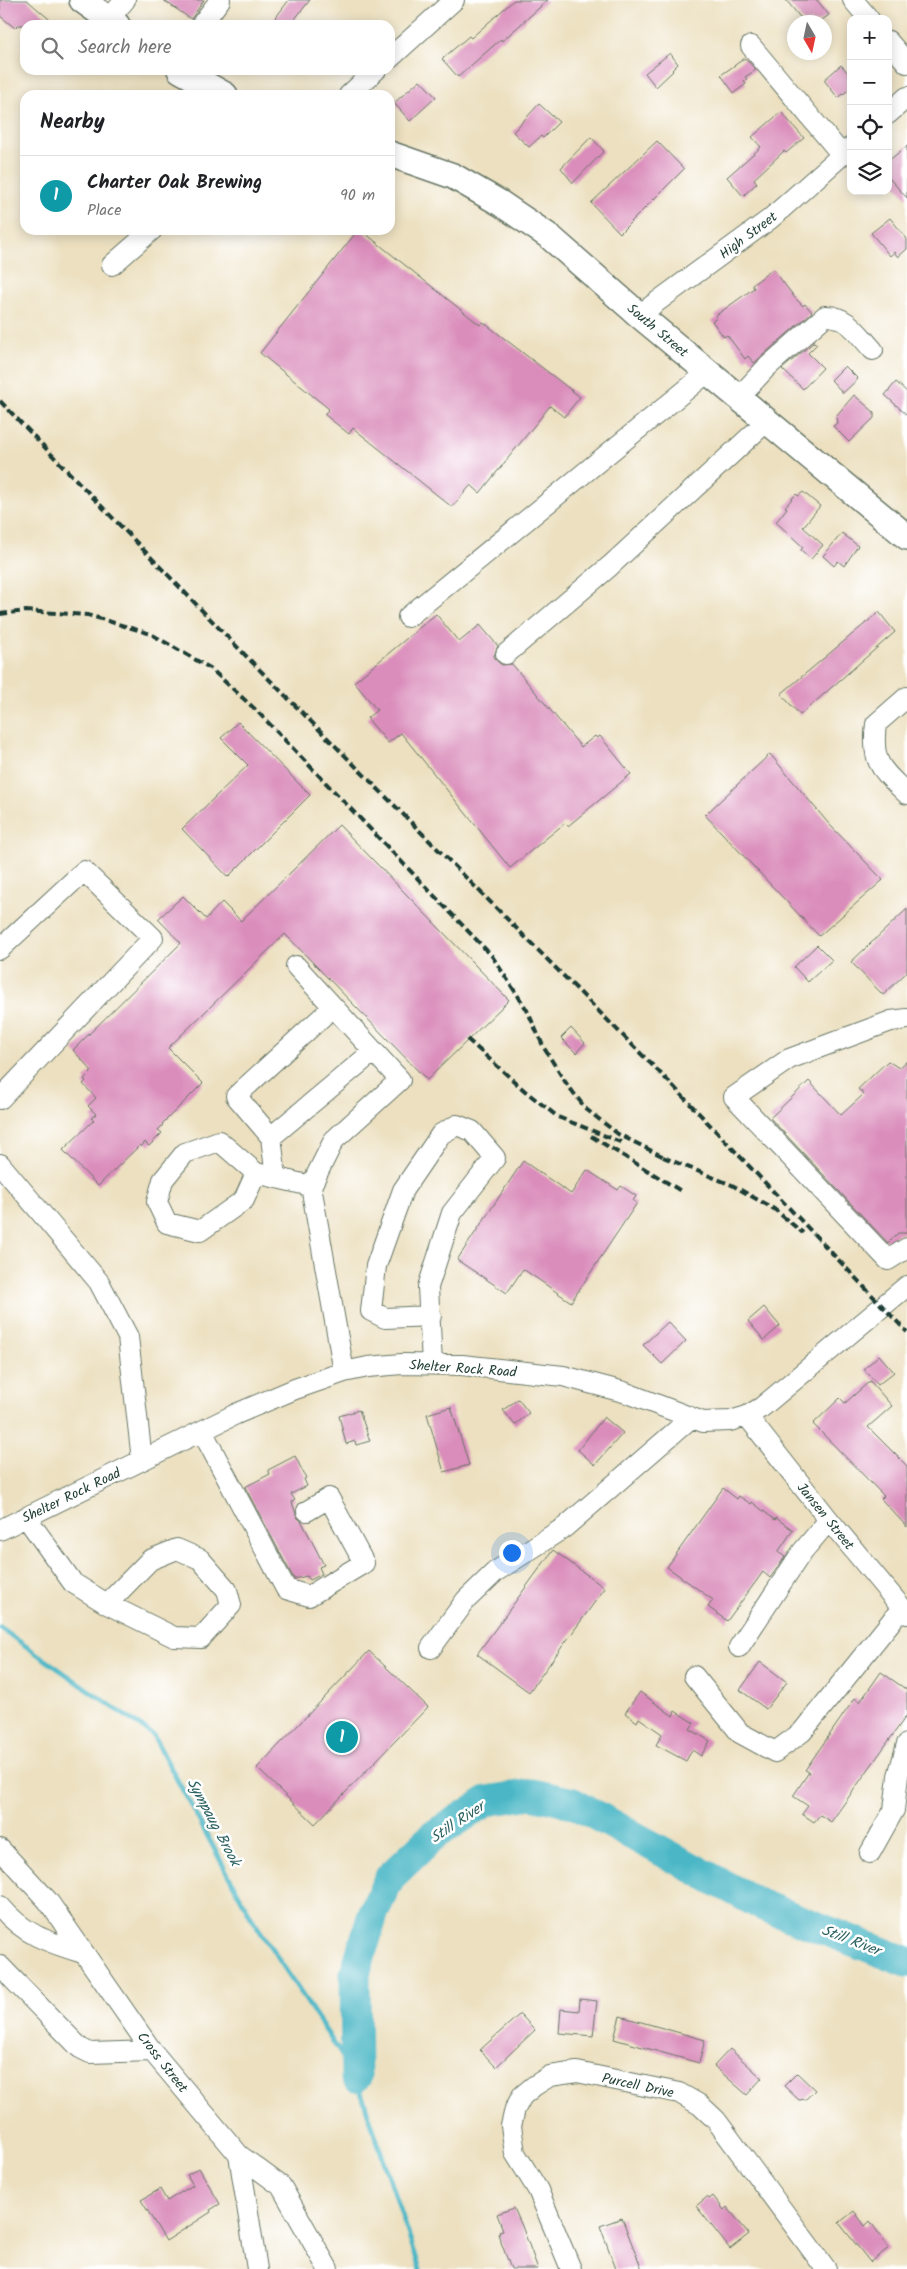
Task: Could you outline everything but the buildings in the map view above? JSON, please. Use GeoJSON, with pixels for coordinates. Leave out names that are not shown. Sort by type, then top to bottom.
{"type":"FeatureCollection","features":[{"type":"Feature","properties":{"kind":"main road"},"geometry":{"type":"LineString","coordinates":[[82,0],[110,20]]}},
{"type":"Feature","properties":{"kind":"main road"},"geometry":{"type":"LineString","coordinates":[[189,75],[215,90]]}},
{"type":"Feature","properties":{"kind":"main road","name":"South Street"},"geometry":{"type":"LineString","coordinates":[[395,156],[453,176],[500,203],[550,237],[639,315],[907,537]]}},
{"type":"Feature","properties":{"kind":"street"},"geometry":{"type":"LineString","coordinates":[[114,20],[125,0]]}},
{"type":"Feature","properties":{"kind":"street"},"geometry":{"type":"LineString","coordinates":[[205,20],[220,0]]}},
{"type":"Feature","properties":{"kind":"street"},"geometry":{"type":"LineString","coordinates":[[395,53],[454,0]]}},
{"type":"Feature","properties":{"kind":"street"},"geometry":{"type":"LineString","coordinates":[[853,0],[865,15]]}},
{"type":"Feature","properties":{"kind":"street"},"geometry":{"type":"LineString","coordinates":[[751,46],[846,151]]}},
{"type":"Feature","properties":{"kind":"street"},"geometry":{"type":"LineString","coordinates":[[892,46],[907,63]]}},
{"type":"Feature","properties":{"kind":"street"},"geometry":{"type":"LineString","coordinates":[[354,90],[370,75]]}},
{"type":"Feature","properties":{"kind":"street"},"geometry":{"type":"LineString","coordinates":[[892,110],[907,97]]}},
{"type":"Feature","properties":{"kind":"street","name":"High Street"},"geometry":{"type":"LineString","coordinates":[[639,315],[770,219],[846,151]]}},
{"type":"Feature","properties":{"kind":"street"},"geometry":{"type":"LineString","coordinates":[[112,265],[146,235]]}},
{"type":"Feature","properties":{"kind":"street"},"geometry":{"type":"LineString","coordinates":[[738,397],[766,368],[825,316],[836,315],[844,319],[873,350]]}},
{"type":"Feature","properties":{"kind":"street"},"geometry":{"type":"LineString","coordinates":[[408,618],[708,372]]}},
{"type":"Feature","properties":{"kind":"street"},"geometry":{"type":"LineString","coordinates":[[506,654],[610,566],[767,421]]}},
{"type":"Feature","properties":{"kind":"street"},"geometry":{"type":"LineString","coordinates":[[907,697],[876,724],[873,746],[880,768],[907,794]]}},
{"type":"Feature","properties":{"kind":"street"},"geometry":{"type":"LineString","coordinates":[[0,949],[84,871],[153,938],[0,1099]]}},
{"type":"Feature","properties":{"kind":"street"},"geometry":{"type":"LineString","coordinates":[[296,966],[400,1080],[334,1140],[311,1186],[344,1372]]}},
{"type":"Feature","properties":{"kind":"street"},"geometry":{"type":"LineString","coordinates":[[276,1178],[272,1137],[236,1096],[333,1007]]}},
{"type":"Feature","properties":{"kind":"street"},"geometry":{"type":"LineString","coordinates":[[907,1018],[876,1026],[789,1058],[734,1097],[888,1260],[907,1248]]}},
{"type":"Feature","properties":{"kind":"street"},"geometry":{"type":"LineString","coordinates":[[272,1137],[374,1051]]}},
{"type":"Feature","properties":{"kind":"street"},"geometry":{"type":"LineString","coordinates":[[431,1316],[385,1318],[371,1311],[376,1266],[403,1190],[441,1134],[457,1125],[472,1131],[495,1158],[452,1213],[428,1287],[431,1316],[432,1364]]}},
{"type":"Feature","properties":{"kind":"street"},"geometry":{"type":"LineString","coordinates":[[256,1173],[244,1200],[200,1231],[166,1223],[156,1202],[163,1180],[185,1153],[219,1141],[256,1173],[311,1186]]}},
{"type":"Feature","properties":{"kind":"street"},"geometry":{"type":"LineString","coordinates":[[0,1164],[99,1282],[128,1337],[142,1460]]}},
{"type":"Feature","properties":{"kind":"street","name":"Shelter Rock Road"},"geometry":{"type":"LineString","coordinates":[[0,1530],[202,1431],[295,1389],[368,1366],[432,1364],[563,1376],[624,1392],[691,1418],[715,1422],[747,1416],[787,1388],[907,1286]]}},
{"type":"Feature","properties":{"kind":"street","name":"Jansen Street"},"geometry":{"type":"LineString","coordinates":[[747,1416],[829,1520],[905,1611]]}},
{"type":"Feature","properties":{"kind":"street"},"geometry":{"type":"LineString","coordinates":[[431,1648],[466,1600],[496,1572],[565,1527],[691,1418]]}},
{"type":"Feature","properties":{"kind":"street"},"geometry":{"type":"LineString","coordinates":[[202,1431],[286,1589],[310,1596],[364,1563],[329,1498],[307,1511]]}},
{"type":"Feature","properties":{"kind":"street"},"geometry":{"type":"LineString","coordinates":[[26,1517],[74,1583],[107,1604],[174,1637],[201,1638],[231,1605],[227,1590],[200,1560],[177,1549],[150,1560],[107,1604]]}},
{"type":"Feature","properties":{"kind":"street"},"geometry":{"type":"LineString","coordinates":[[739,1647],[802,1552],[829,1520]]}},
{"type":"Feature","properties":{"kind":"street"},"geometry":{"type":"LineString","coordinates":[[694,1676],[740,1733],[774,1752],[802,1732],[905,1611]]}},
{"type":"Feature","properties":{"kind":"street"},"geometry":{"type":"LineString","coordinates":[[870,1853],[894,1810],[898,1776],[907,1744]]}},
{"type":"Feature","properties":{"kind":"street","name":"Cross Street"},"geometry":{"type":"LineString","coordinates":[[0,1849],[48,1901],[152,2051],[239,2155],[281,2186],[328,2269]]}},
{"type":"Feature","properties":{"kind":"street"},"geometry":{"type":"LineString","coordinates":[[2,1914],[40,1939],[83,1953]]}},
{"type":"Feature","properties":{"kind":"street"},"geometry":{"type":"LineString","coordinates":[[0,1966],[80,2048],[90,2053],[152,2051]]}},
{"type":"Feature","properties":{"kind":"street","name":"Purcell Drive"},"geometry":{"type":"LineString","coordinates":[[571,2269],[552,2219],[538,2190],[515,2153],[511,2126],[515,2109],[522,2096],[534,2086],[550,2076],[576,2072],[679,2093],[700,2105],[716,2120],[826,2269]]}},
{"type":"Feature","properties":{"kind":"street"},"geometry":{"type":"LineString","coordinates":[[239,2155],[257,2269]]}},
{"type":"Feature","properties":{"kind":"waterway","name":"Sympaug Brook"},"geometry":{"type":"LineString","coordinates":[[0,1628],[153,1735],[251,1917],[356,2077],[420,2269]]}},
{"type":"Feature","properties":{"kind":"waterway","name":"Still River"},"geometry":{"type":"LineString","coordinates":[[356,2077],[355,1973],[374,1911],[390,1877],[433,1836],[487,1801],[532,1794],[573,1803],[761,1905],[907,1962]]}},
{"type":"Feature","properties":{"kind":"railway"},"geometry":{"type":"LineString","coordinates":[[0,401],[247,657],[673,1086],[907,1332]]}},
{"type":"Feature","properties":{"kind":"railway"},"geometry":{"type":"LineString","coordinates":[[0,614],[26,611],[88,615],[151,634],[210,668],[257,711],[492,956],[527,1010],[544,1048],[566,1083],[586,1109],[618,1134],[668,1159]]}},
{"type":"Feature","properties":{"kind":"railway"},"geometry":{"type":"LineString","coordinates":[[467,1039],[525,1091],[558,1117],[623,1143]]}},
{"type":"Feature","properties":{"kind":"railway"},"geometry":{"type":"LineString","coordinates":[[591,1136],[681,1191]]}},
{"type":"Feature","properties":{"kind":"railway"},"geometry":{"type":"LineString","coordinates":[[663,1157],[732,1185],[774,1209],[803,1233]]}},
{"type":"Feature","properties":{"kind":"place","name":"Charter Oak Brewing"},"geometry":{"type":"Point","coordinates":[342,1737]}}]}
